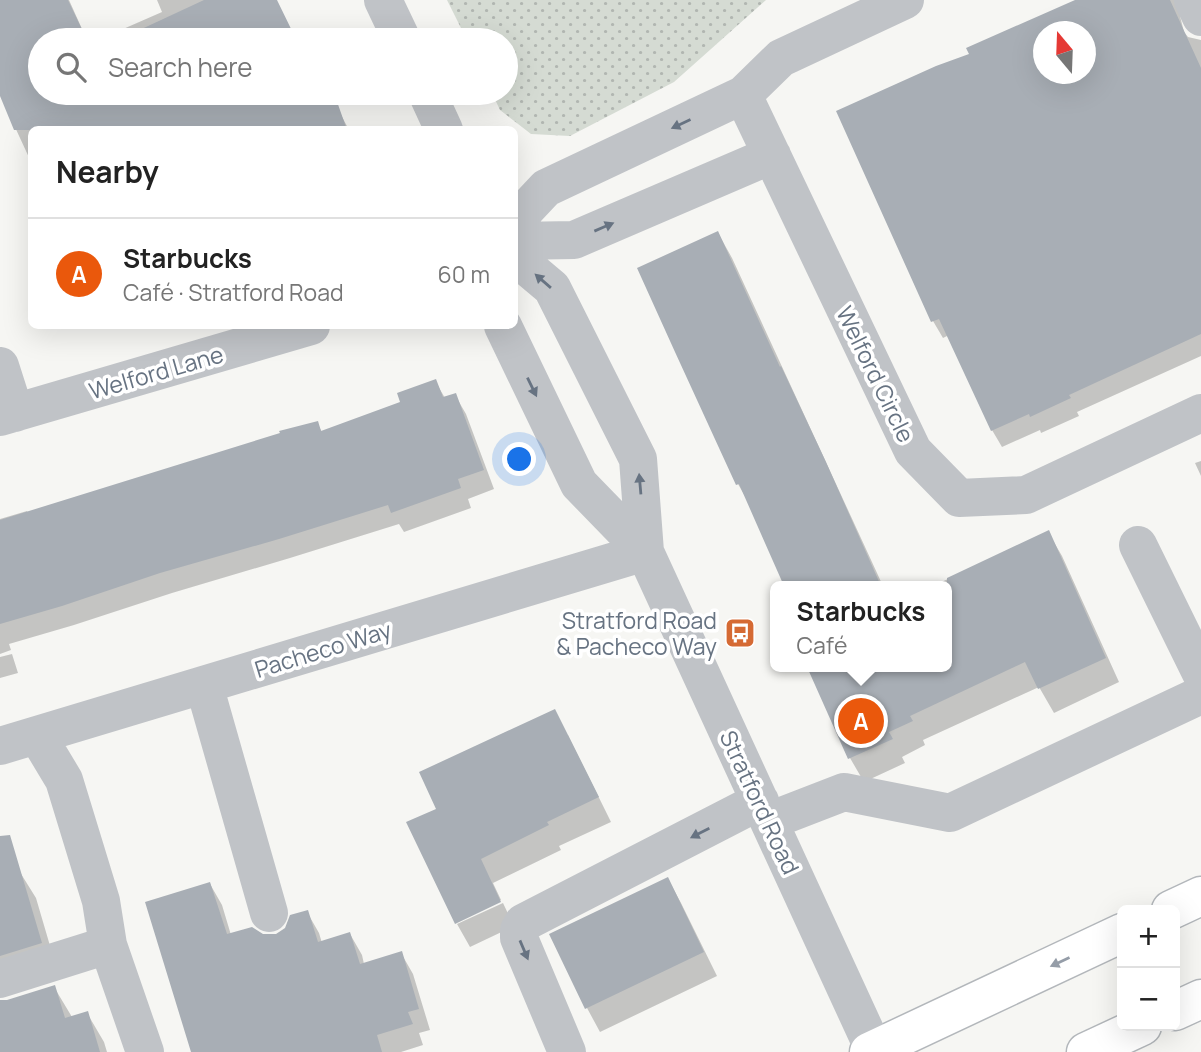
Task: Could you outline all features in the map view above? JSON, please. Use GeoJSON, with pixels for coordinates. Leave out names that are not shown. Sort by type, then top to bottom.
{"type":"FeatureCollection","features":[{"type":"Feature","properties":{"kind":"main road"},"geometry":{"type":"LineString","coordinates":[[1180,906],[1201,896]]}},
{"type":"Feature","properties":{"kind":"main road"},"geometry":{"type":"LineString","coordinates":[[872,1051],[1117,935]]}},
{"type":"Feature","properties":{"kind":"main road"},"geometry":{"type":"LineString","coordinates":[[1180,1009],[1201,999]]}},
{"type":"Feature","properties":{"kind":"main road"},"geometry":{"type":"LineString","coordinates":[[1086,1052],[1131,1031]]}},
{"type":"Feature","properties":{"kind":"street"},"geometry":{"type":"LineString","coordinates":[[383,0],[396,28]]}},
{"type":"Feature","properties":{"kind":"street"},"geometry":{"type":"LineString","coordinates":[[518,218],[546,188],[743,95],[781,58],[905,0]]}},
{"type":"Feature","properties":{"kind":"street"},"geometry":{"type":"LineString","coordinates":[[1193,0],[1201,18]]}},
{"type":"Feature","properties":{"kind":"street","name":"Welford Circle"},"geometry":{"type":"LineString","coordinates":[[743,95],[913,451],[959,498],[1026,495],[1201,413]]}},
{"type":"Feature","properties":{"kind":"street"},"geometry":{"type":"LineString","coordinates":[[433,105],[442,126]]}},
{"type":"Feature","properties":{"kind":"street"},"geometry":{"type":"LineString","coordinates":[[518,241],[574,240],[772,155]]}},
{"type":"Feature","properties":{"kind":"street","name":"Stratford Road"},"geometry":{"type":"LineString","coordinates":[[518,259],[552,288],[638,459],[646,552],[872,1051]]}},
{"type":"Feature","properties":{"kind":"street","name":"Welford Lane"},"geometry":{"type":"LineString","coordinates":[[7,415],[301,329]]}},
{"type":"Feature","properties":{"kind":"street","name":"Stratford Road"},"geometry":{"type":"LineString","coordinates":[[504,329],[579,484],[646,552]]}},
{"type":"Feature","properties":{"kind":"street"},"geometry":{"type":"LineString","coordinates":[[0,366],[7,415]]}},
{"type":"Feature","properties":{"kind":"street"},"geometry":{"type":"LineString","coordinates":[[1138,545],[1201,673]]}},
{"type":"Feature","properties":{"kind":"street","name":"Pacheco Way"},"geometry":{"type":"LineString","coordinates":[[0,746],[646,552]]}},
{"type":"Feature","properties":{"kind":"street"},"geometry":{"type":"LineString","coordinates":[[204,685],[269,912]]}},
{"type":"Feature","properties":{"kind":"street"},"geometry":{"type":"LineString","coordinates":[[567,1052],[519,938],[523,923],[764,811],[844,792],[950,813],[1201,695]]}},
{"type":"Feature","properties":{"kind":"street"},"geometry":{"type":"LineString","coordinates":[[37,735],[64,780],[101,901],[107,945],[145,1052]]}},
{"type":"Feature","properties":{"kind":"street"},"geometry":{"type":"LineString","coordinates":[[0,979],[107,945]]}},
{"type":"Feature","properties":{"kind":"shaded area"},"geometry":{"type":"Polygon","coordinates":[[[447,0],[766,0],[674,82],[570,136],[531,134],[500,110],[498,105],[518,105],[518,28],[461,28],[447,0]]]}},
{"type":"Feature","properties":{"kind":"building"},"geometry":{"type":"Polygon","coordinates":[[[0,0],[68,0],[81,28],[28,28],[28,105],[338,105],[346,126],[28,126],[28,130],[14,130],[0,96],[0,0]]]}},
{"type":"Feature","properties":{"kind":"building"},"geometry":{"type":"Polygon","coordinates":[[[204,0],[277,0],[291,28],[144,28],[204,0]]]}},
{"type":"Feature","properties":{"kind":"building"},"geometry":{"type":"Polygon","coordinates":[[[1075,0],[1170,0],[1201,68],[1201,334],[1069,395],[1071,398],[1030,417],[1029,414],[991,431],[939,319],[931,322],[836,111],[969,54],[966,48],[1075,0]]]}},
{"type":"Feature","properties":{"kind":"building"},"geometry":{"type":"Polygon","coordinates":[[[718,231],[879,581],[782,581],[637,268],[718,231]]]}},
{"type":"Feature","properties":{"kind":"building"},"geometry":{"type":"Polygon","coordinates":[[[436,379],[443,397],[456,393],[484,470],[458,479],[461,488],[391,513],[388,505],[0,624],[0,520],[280,433],[279,431],[318,421],[321,431],[400,402],[397,393],[436,379]]]}},
{"type":"Feature","properties":{"kind":"building"},"geometry":{"type":"Polygon","coordinates":[[[1049,530],[1106,658],[1038,689],[1025,662],[910,716],[913,721],[889,732],[893,739],[848,759],[809,672],[952,672],[952,581],[947,581],[947,578],[1049,530]]]}},
{"type":"Feature","properties":{"kind":"building"},"geometry":{"type":"Polygon","coordinates":[[[555,709],[599,797],[481,859],[501,902],[455,924],[406,822],[436,809],[419,772],[555,709]]]}},
{"type":"Feature","properties":{"kind":"building"},"geometry":{"type":"Polygon","coordinates":[[[10,835],[42,943],[0,956],[0,836],[10,835]]]}},
{"type":"Feature","properties":{"kind":"building"},"geometry":{"type":"Polygon","coordinates":[[[668,877],[704,952],[585,1009],[549,934],[668,877]]]}},
{"type":"Feature","properties":{"kind":"building"},"geometry":{"type":"Polygon","coordinates":[[[210,882],[227,934],[252,927],[263,934],[276,934],[285,928],[290,915],[308,910],[318,942],[350,932],[360,964],[402,951],[419,1009],[408,1012],[413,1024],[377,1035],[382,1052],[191,1052],[145,902],[210,882]]]}},
{"type":"Feature","properties":{"kind":"building"},"geometry":{"type":"Polygon","coordinates":[[[55,985],[65,1018],[88,1011],[100,1052],[0,1052],[0,1000],[55,985]]]}},
{"type":"Feature","properties":{"kind":"place","name":"Stratford Road & Pacheco Way"},"geometry":{"type":"Point","coordinates":[740,633]}},
{"type":"Feature","properties":{"kind":"place","name":"Starbucks"},"geometry":{"type":"Point","coordinates":[861,721]}}]}
